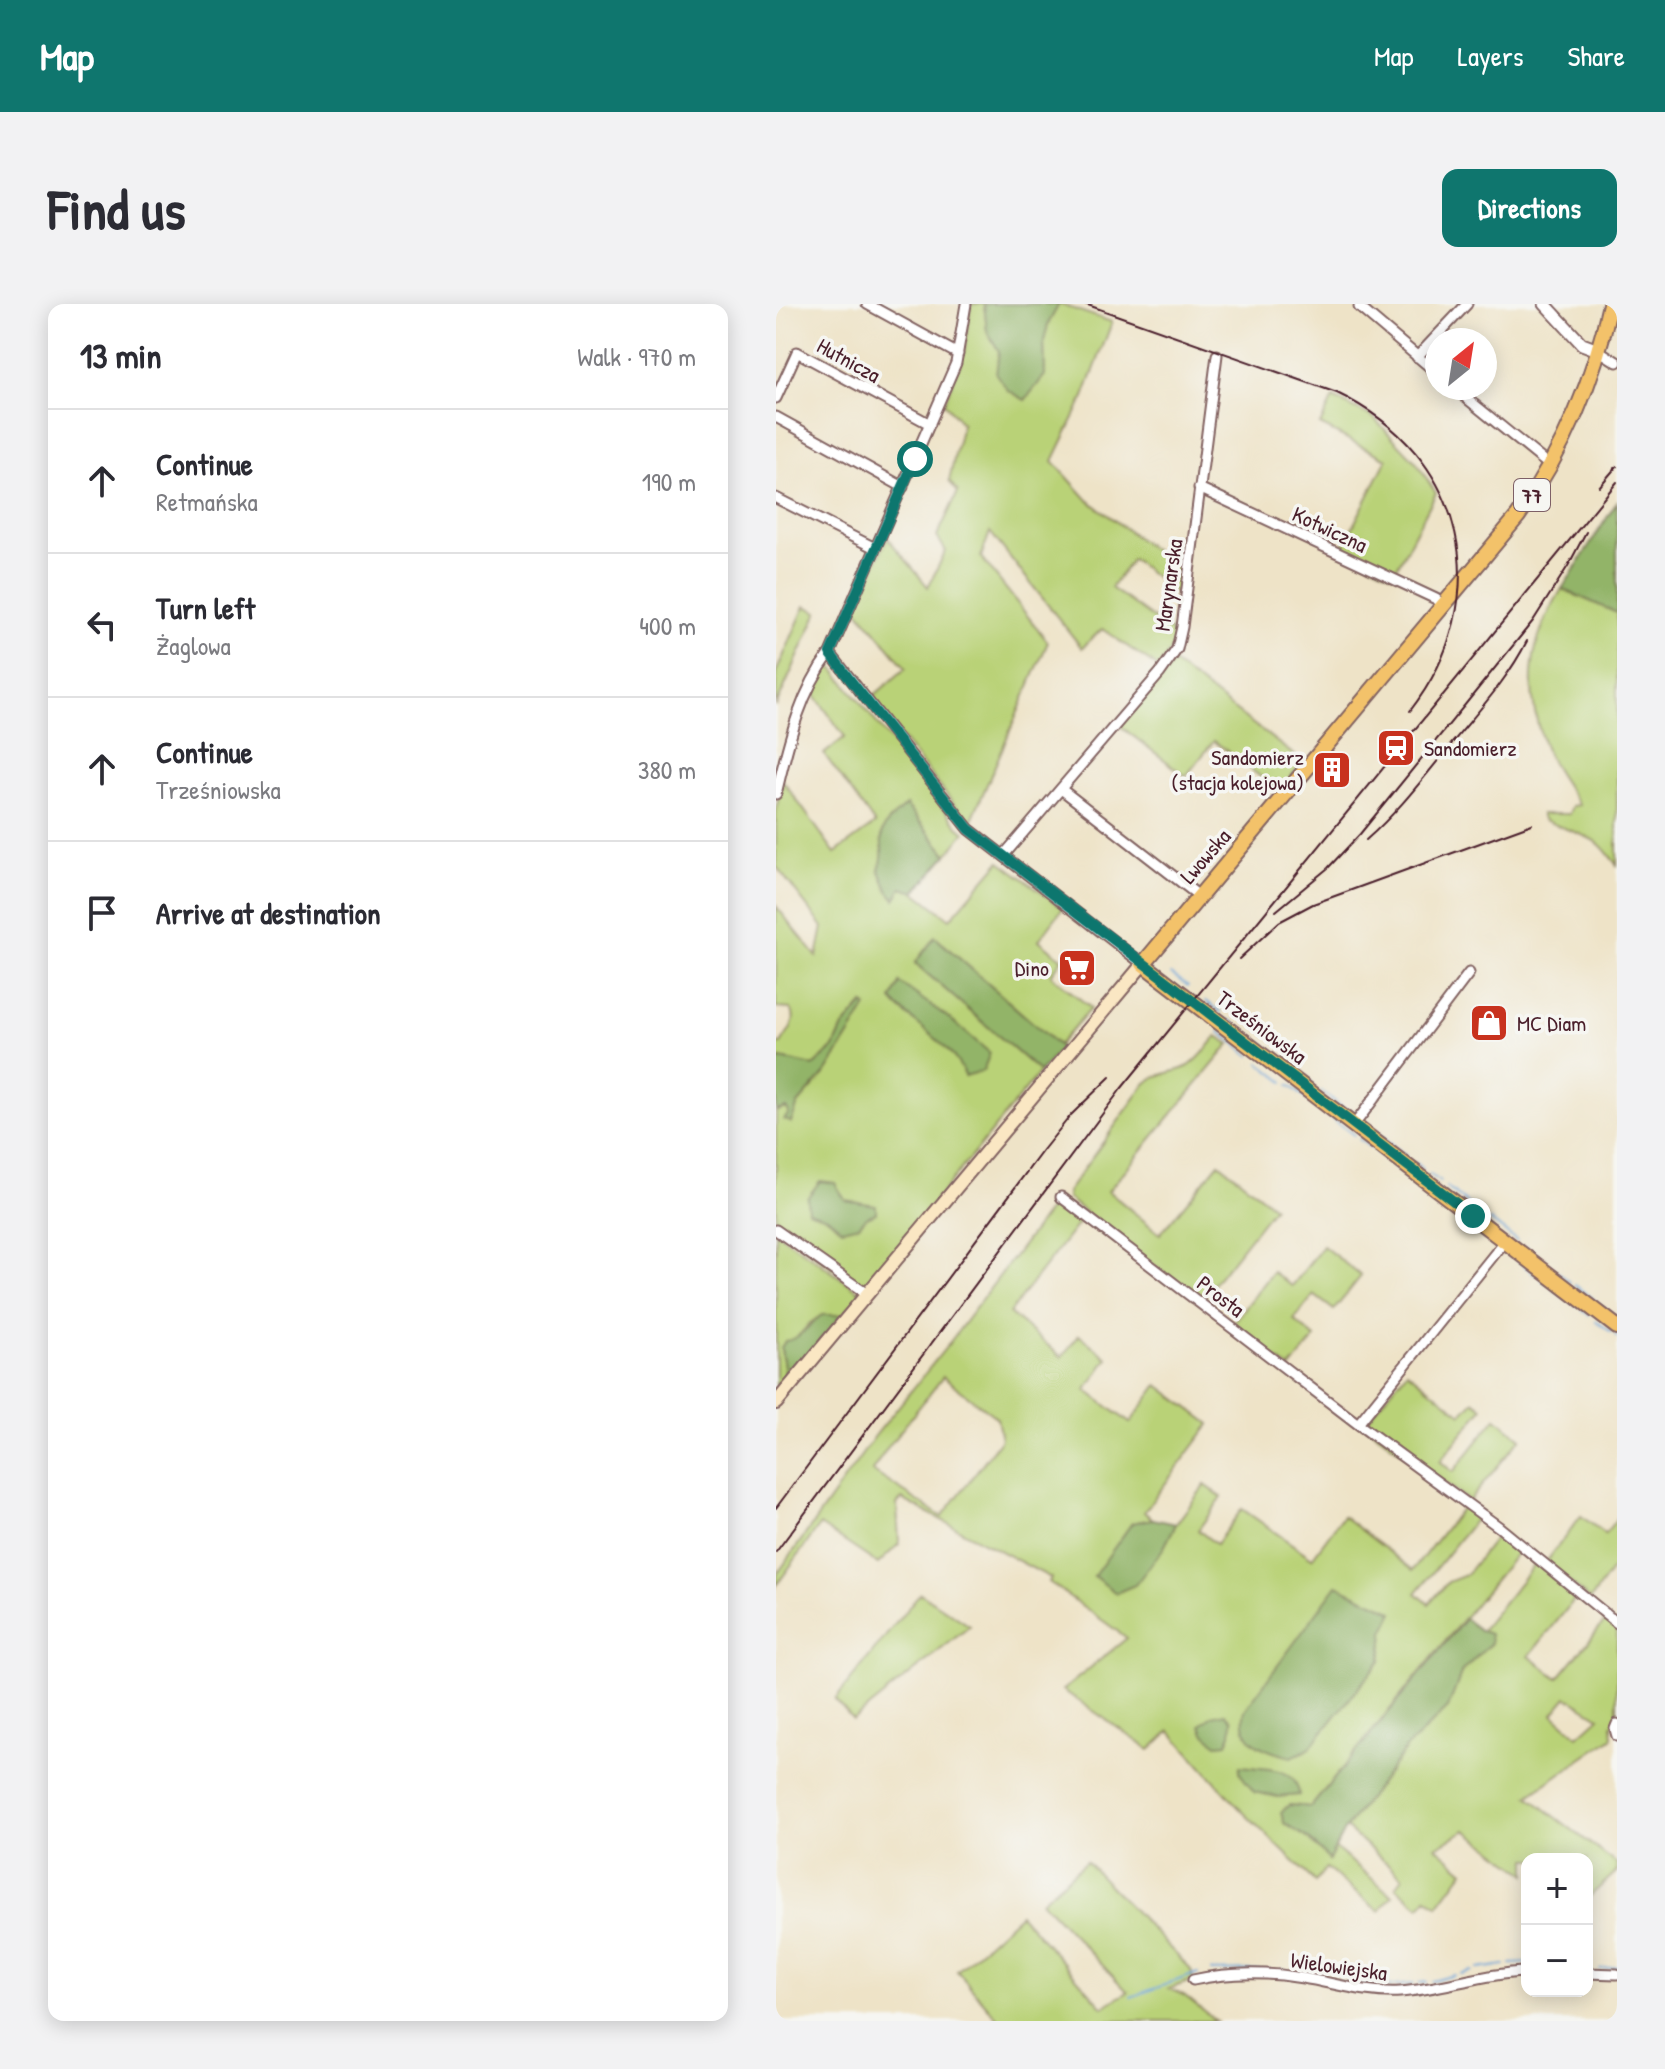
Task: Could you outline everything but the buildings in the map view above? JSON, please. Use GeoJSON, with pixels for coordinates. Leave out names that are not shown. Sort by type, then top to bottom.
{"type":"FeatureCollection","features":[{"type":"Feature","properties":{"kind":"main road","name":"Lwowska"},"geometry":{"type":"LineString","coordinates":[[776,1403],[1512,524],[1550,466],[1574,416],[1598,350],[1610,304]]}},
{"type":"Feature","properties":{"kind":"main road","name":"Trześniowska"},"geometry":{"type":"LineString","coordinates":[[1143,964],[1617,1327]]}},
{"type":"Feature","properties":{"kind":"street"},"geometry":{"type":"LineString","coordinates":[[867,304],[958,354]]}},
{"type":"Feature","properties":{"kind":"street"},"geometry":{"type":"LineString","coordinates":[[776,794],[796,718],[811,683],[830,653],[958,354],[966,304]]}},
{"type":"Feature","properties":{"kind":"street"},"geometry":{"type":"LineString","coordinates":[[1417,357],[1467,304]]}},
{"type":"Feature","properties":{"kind":"street"},"geometry":{"type":"LineString","coordinates":[[1545,304],[1582,344],[1617,362]]}},
{"type":"Feature","properties":{"kind":"street"},"geometry":{"type":"LineString","coordinates":[[1359,307],[1425,363]]}},
{"type":"Feature","properties":{"kind":"street","name":"Hutnicza"},"geometry":{"type":"LineString","coordinates":[[776,398],[797,352],[930,424]]}},
{"type":"Feature","properties":{"kind":"street","name":"Marynarska"},"geometry":{"type":"LineString","coordinates":[[1004,855],[1160,673],[1177,649],[1217,355]]}},
{"type":"Feature","properties":{"kind":"street"},"geometry":{"type":"LineString","coordinates":[[1469,400],[1550,466]]}},
{"type":"Feature","properties":{"kind":"street"},"geometry":{"type":"LineString","coordinates":[[776,417],[903,487]]}},
{"type":"Feature","properties":{"kind":"street","name":"Kotwiczna"},"geometry":{"type":"LineString","coordinates":[[1199,488],[1444,605]]}},
{"type":"Feature","properties":{"kind":"street"},"geometry":{"type":"LineString","coordinates":[[776,498],[875,548]]}},
{"type":"Feature","properties":{"kind":"street"},"geometry":{"type":"LineString","coordinates":[[830,653],[959,819],[1143,964]]}},
{"type":"Feature","properties":{"kind":"street"},"geometry":{"type":"LineString","coordinates":[[1061,789],[1199,896]]}},
{"type":"Feature","properties":{"kind":"street"},"geometry":{"type":"LineString","coordinates":[[1354,1125],[1469,973]]}},
{"type":"Feature","properties":{"kind":"street","name":"Prosta"},"geometry":{"type":"LineString","coordinates":[[1061,1197],[1358,1424],[1499,1527],[1617,1623]]}},
{"type":"Feature","properties":{"kind":"street"},"geometry":{"type":"LineString","coordinates":[[776,1230],[867,1294]]}},
{"type":"Feature","properties":{"kind":"street"},"geometry":{"type":"LineString","coordinates":[[1358,1424],[1505,1241]]}},
{"type":"Feature","properties":{"kind":"street"},"geometry":{"type":"LineString","coordinates":[[1617,1724],[1617,1736]]}},
{"type":"Feature","properties":{"kind":"street","name":"Wielowiejska"},"geometry":{"type":"LineString","coordinates":[[1193,1980],[1259,1974],[1302,1977],[1337,1985],[1399,1992],[1498,1973],[1521,1972]]}},
{"type":"Feature","properties":{"kind":"street"},"geometry":{"type":"LineString","coordinates":[[1593,1973],[1617,1974]]}},
{"type":"Feature","properties":{"kind":"green space"},"geometry":{"type":"Polygon","coordinates":[[[971,304],[984,304],[987,331],[999,351],[1008,390],[1025,400],[1045,375],[1044,341],[1048,324],[1059,304],[1112,322],[1084,397],[1053,461],[1087,499],[1184,574],[1181,597],[1132,559],[1111,588],[1176,635],[1159,668],[1102,629],[1082,648],[990,532],[981,557],[1048,642],[970,824],[870,699],[906,668],[857,609],[887,537],[928,587],[946,551],[937,537],[958,492],[949,481],[962,424],[944,403],[964,353],[971,304]]]}},
{"type":"Feature","properties":{"kind":"green space"},"geometry":{"type":"Polygon","coordinates":[[[984,304],[1059,304],[1048,324],[1044,341],[1045,375],[1025,400],[1008,390],[996,374],[999,351],[987,331],[984,304]]]}},
{"type":"Feature","properties":{"kind":"green space"},"geometry":{"type":"Polygon","coordinates":[[[1333,398],[1373,417],[1416,462],[1436,493],[1393,575],[1341,550],[1387,459],[1320,425],[1333,398]]]}},
{"type":"Feature","properties":{"kind":"green space"},"geometry":{"type":"Polygon","coordinates":[[[1617,502],[1617,613],[1562,589],[1617,502]]]}},
{"type":"Feature","properties":{"kind":"green space"},"geometry":{"type":"Polygon","coordinates":[[[1562,589],[1617,613],[1617,865],[1599,844],[1543,819],[1541,814],[1569,814],[1572,806],[1579,805],[1547,753],[1533,703],[1536,646],[1542,627],[1562,589]]]}},
{"type":"Feature","properties":{"kind":"green space"},"geometry":{"type":"Polygon","coordinates":[[[805,606],[818,612],[776,706],[776,673],[805,606]]]}},
{"type":"Feature","properties":{"kind":"green space"},"geometry":{"type":"Polygon","coordinates":[[[1173,663],[1303,762],[1279,791],[1214,741],[1186,776],[1120,726],[1173,663]]]}},
{"type":"Feature","properties":{"kind":"green space"},"geometry":{"type":"Polygon","coordinates":[[[830,666],[965,832],[947,855],[906,805],[882,832],[884,858],[902,888],[911,889],[950,919],[1000,861],[1063,908],[1039,940],[1062,959],[1051,975],[1091,1008],[1058,1045],[935,937],[915,963],[1040,1072],[863,1290],[776,1226],[776,1111],[786,1108],[791,1122],[798,1104],[827,1071],[867,1007],[863,1004],[843,1027],[834,1047],[813,1066],[781,1059],[776,1061],[776,1044],[781,1044],[794,1018],[791,1009],[776,1008],[776,906],[817,957],[823,927],[776,866],[776,809],[783,781],[835,853],[875,824],[824,754],[845,737],[812,691],[830,666]]]}},
{"type":"Feature","properties":{"kind":"green space"},"geometry":{"type":"Polygon","coordinates":[[[906,805],[947,855],[915,892],[902,888],[895,899],[879,869],[882,835],[887,823],[906,805]]]}},
{"type":"Feature","properties":{"kind":"green space"},"geometry":{"type":"Polygon","coordinates":[[[935,937],[1061,1048],[1040,1072],[915,963],[935,937]]]}},
{"type":"Feature","properties":{"kind":"green space"},"geometry":{"type":"Polygon","coordinates":[[[900,983],[990,1053],[983,1071],[965,1076],[951,1053],[901,1010],[892,1000],[900,983]]]}},
{"type":"Feature","properties":{"kind":"green space"},"geometry":{"type":"Polygon","coordinates":[[[864,1004],[867,1007],[827,1071],[798,1104],[791,1122],[784,1120],[789,1113],[786,1108],[776,1111],[776,1061],[781,1059],[813,1066],[834,1048],[843,1027],[864,1004]]]}},
{"type":"Feature","properties":{"kind":"green space"},"geometry":{"type":"Polygon","coordinates":[[[1217,1036],[1230,1044],[1108,1191],[1160,1234],[1219,1163],[1274,1207],[1200,1301],[1067,1198],[1067,1192],[1146,1083],[1157,1076],[1189,1066],[1217,1036]]]}},
{"type":"Feature","properties":{"kind":"green space"},"geometry":{"type":"Polygon","coordinates":[[[820,1181],[835,1183],[845,1200],[876,1205],[876,1213],[866,1217],[859,1225],[842,1229],[827,1217],[808,1211],[807,1198],[820,1181]]]}},
{"type":"Feature","properties":{"kind":"green space"},"geometry":{"type":"Polygon","coordinates":[[[1058,1198],[1083,1217],[1009,1313],[1062,1357],[1079,1335],[1108,1358],[1086,1390],[1130,1423],[1158,1385],[1210,1424],[1144,1512],[1153,1519],[1132,1523],[1095,1576],[1163,1549],[1176,1524],[1205,1485],[1222,1497],[1198,1530],[1216,1544],[1242,1509],[1312,1558],[1343,1516],[1413,1570],[1464,1505],[1478,1516],[1416,1593],[1429,1604],[1448,1582],[1466,1575],[1500,1532],[1520,1549],[1311,1807],[1289,1805],[1284,1823],[1309,1839],[1329,1860],[1335,1848],[1393,1896],[1379,1911],[1326,1868],[1315,1882],[1241,1810],[1170,1731],[1150,1750],[1063,1690],[1127,1638],[1049,1582],[1051,1578],[902,1499],[897,1504],[899,1544],[878,1564],[820,1525],[776,1586],[776,1576],[875,1436],[1058,1198]],[[943,1377],[872,1471],[942,1517],[1001,1439],[997,1418],[943,1377]],[[1337,1586],[1320,1610],[1381,1661],[1384,1632],[1393,1612],[1337,1586]]]}},
{"type":"Feature","properties":{"kind":"green space"},"geometry":{"type":"Polygon","coordinates":[[[776,1232],[862,1293],[842,1315],[822,1315],[781,1349],[786,1379],[780,1387],[776,1384],[776,1232]]]}},
{"type":"Feature","properties":{"kind":"green space"},"geometry":{"type":"Polygon","coordinates":[[[1323,1246],[1361,1276],[1334,1310],[1314,1295],[1294,1320],[1315,1338],[1290,1369],[1232,1325],[1273,1272],[1292,1286],[1323,1246]]]}},
{"type":"Feature","properties":{"kind":"green space"},"geometry":{"type":"Polygon","coordinates":[[[822,1315],[842,1315],[786,1379],[781,1348],[785,1341],[800,1334],[822,1315]]]}},
{"type":"Feature","properties":{"kind":"green space"},"geometry":{"type":"Polygon","coordinates":[[[1407,1371],[1462,1414],[1474,1401],[1483,1408],[1440,1461],[1453,1472],[1496,1418],[1521,1438],[1469,1501],[1366,1426],[1367,1419],[1407,1371]]]}},
{"type":"Feature","properties":{"kind":"green space"},"geometry":{"type":"Polygon","coordinates":[[[1581,1516],[1605,1534],[1617,1518],[1617,1563],[1590,1600],[1546,1562],[1581,1516]]]}},
{"type":"Feature","properties":{"kind":"green space"},"geometry":{"type":"Polygon","coordinates":[[[1153,1519],[1176,1524],[1163,1549],[1135,1585],[1116,1593],[1094,1576],[1132,1523],[1153,1519]]]}},
{"type":"Feature","properties":{"kind":"green space"},"geometry":{"type":"Polygon","coordinates":[[[1536,1562],[1578,1595],[1529,1656],[1558,1678],[1607,1619],[1617,1626],[1617,1721],[1612,1725],[1613,1737],[1528,1796],[1617,1864],[1617,1871],[1593,1893],[1593,1853],[1521,1853],[1521,1870],[1466,1830],[1436,1847],[1464,1871],[1438,1906],[1427,1898],[1420,1907],[1396,1887],[1403,1877],[1346,1828],[1408,1746],[1448,1708],[1462,1671],[1491,1643],[1481,1631],[1536,1562]],[[1567,1697],[1553,1714],[1578,1736],[1599,1717],[1567,1697]]]}},
{"type":"Feature","properties":{"kind":"green space"},"geometry":{"type":"Polygon","coordinates":[[[1337,1585],[1394,1612],[1384,1632],[1381,1660],[1309,1749],[1292,1757],[1263,1748],[1249,1738],[1245,1730],[1245,1710],[1337,1585]]]}},
{"type":"Feature","properties":{"kind":"green space"},"geometry":{"type":"Polygon","coordinates":[[[920,1593],[970,1626],[853,1720],[835,1700],[920,1593]]]}},
{"type":"Feature","properties":{"kind":"green space"},"geometry":{"type":"Polygon","coordinates":[[[1465,1619],[1490,1634],[1491,1643],[1462,1671],[1448,1708],[1408,1746],[1343,1832],[1329,1860],[1309,1839],[1284,1823],[1281,1812],[1289,1805],[1311,1807],[1465,1619]]]}},
{"type":"Feature","properties":{"kind":"green space"},"geometry":{"type":"Polygon","coordinates":[[[1225,1713],[1232,1720],[1231,1734],[1227,1743],[1217,1744],[1204,1733],[1201,1725],[1212,1716],[1225,1713]]]}},
{"type":"Feature","properties":{"kind":"green space"},"geometry":{"type":"Polygon","coordinates":[[[1240,1766],[1285,1773],[1297,1785],[1299,1795],[1278,1797],[1254,1792],[1239,1772],[1240,1766]]]}},
{"type":"Feature","properties":{"kind":"green space"},"geometry":{"type":"Polygon","coordinates":[[[1086,1861],[1191,1970],[1193,1980],[1169,1989],[1184,1995],[1216,2021],[1000,2021],[957,1971],[1020,1914],[1103,2007],[1128,1992],[1041,1901],[1086,1861]]]}},
{"type":"Feature","properties":{"kind":"waterway"},"geometry":{"type":"LineString","coordinates":[[1171,974],[1188,986]]}},
{"type":"Feature","properties":{"kind":"waterway"},"geometry":{"type":"LineString","coordinates":[[1206,1001],[1221,1012]]}},
{"type":"Feature","properties":{"kind":"waterway"},"geometry":{"type":"LineString","coordinates":[[1230,1020],[1246,1033]]}},
{"type":"Feature","properties":{"kind":"waterway"},"geometry":{"type":"LineString","coordinates":[[1220,1032],[1251,1056]]}},
{"type":"Feature","properties":{"kind":"waterway"},"geometry":{"type":"LineString","coordinates":[[1254,1040],[1271,1053]]}},
{"type":"Feature","properties":{"kind":"waterway"},"geometry":{"type":"LineString","coordinates":[[1280,1059],[1312,1084]]}},
{"type":"Feature","properties":{"kind":"waterway"},"geometry":{"type":"LineString","coordinates":[[1260,1063],[1284,1082]]}},
{"type":"Feature","properties":{"kind":"waterway"},"geometry":{"type":"LineString","coordinates":[[1289,1085],[1323,1112]]}},
{"type":"Feature","properties":{"kind":"waterway"},"geometry":{"type":"LineString","coordinates":[[1321,1091],[1350,1113]]}},
{"type":"Feature","properties":{"kind":"waterway"},"geometry":{"type":"LineString","coordinates":[[1327,1115],[1354,1135]]}},
{"type":"Feature","properties":{"kind":"waterway"},"geometry":{"type":"LineString","coordinates":[[1365,1125],[1406,1156]]}},
{"type":"Feature","properties":{"kind":"waterway"},"geometry":{"type":"LineString","coordinates":[[1359,1139],[1372,1149]]}},
{"type":"Feature","properties":{"kind":"waterway"},"geometry":{"type":"LineString","coordinates":[[1376,1152],[1390,1162]]}},
{"type":"Feature","properties":{"kind":"waterway"},"geometry":{"type":"LineString","coordinates":[[1415,1163],[1423,1169]]}},
{"type":"Feature","properties":{"kind":"waterway"},"geometry":{"type":"LineString","coordinates":[[1394,1166],[1420,1186]]}},
{"type":"Feature","properties":{"kind":"waterway"},"geometry":{"type":"LineString","coordinates":[[1429,1174],[1440,1182]]}},
{"type":"Feature","properties":{"kind":"waterway"},"geometry":{"type":"LineString","coordinates":[[1446,1187],[1479,1212]]}},
{"type":"Feature","properties":{"kind":"waterway"},"geometry":{"type":"LineString","coordinates":[[1429,1192],[1456,1213]]}},
{"type":"Feature","properties":{"kind":"waterway"},"geometry":{"type":"LineString","coordinates":[[1461,1216],[1464,1219]]}},
{"type":"Feature","properties":{"kind":"waterway"},"geometry":{"type":"LineString","coordinates":[[1490,1220],[1517,1241]]}},
{"type":"Feature","properties":{"kind":"waterway"},"geometry":{"type":"LineString","coordinates":[[1469,1223],[1497,1244]]}},
{"type":"Feature","properties":{"kind":"waterway"},"geometry":{"type":"LineString","coordinates":[[1526,1247],[1541,1259]]}},
{"type":"Feature","properties":{"kind":"waterway"},"geometry":{"type":"LineString","coordinates":[[1517,1260],[1536,1275]]}},
{"type":"Feature","properties":{"kind":"waterway"},"geometry":{"type":"LineString","coordinates":[[1550,1266],[1570,1282]]}},
{"type":"Feature","properties":{"kind":"waterway"},"geometry":{"type":"LineString","coordinates":[[1542,1280],[1547,1283]]}},
{"type":"Feature","properties":{"kind":"waterway"},"geometry":{"type":"LineString","coordinates":[[1575,1285],[1609,1312]]}},
{"type":"Feature","properties":{"kind":"waterway"},"geometry":{"type":"LineString","coordinates":[[1551,1287],[1577,1306]]}},
{"type":"Feature","properties":{"kind":"waterway"},"geometry":{"type":"LineString","coordinates":[[1582,1310],[1589,1315]]}},
{"type":"Feature","properties":{"kind":"waterway"},"geometry":{"type":"LineString","coordinates":[[1596,1321],[1611,1332]]}},
{"type":"Feature","properties":{"kind":"waterway"},"geometry":{"type":"LineString","coordinates":[[1511,1964],[1521,1963]]}},
{"type":"Feature","properties":{"kind":"waterway"},"geometry":{"type":"LineString","coordinates":[[1478,1969],[1505,1965]]}},
{"type":"Feature","properties":{"kind":"waterway"},"geometry":{"type":"LineString","coordinates":[[1600,1969],[1617,1967]]}},
{"type":"Feature","properties":{"kind":"waterway"},"geometry":{"type":"LineString","coordinates":[[1211,1971],[1271,1970]]}},
{"type":"Feature","properties":{"kind":"waterway"},"geometry":{"type":"LineString","coordinates":[[1279,1970],[1295,1972]]}},
{"type":"Feature","properties":{"kind":"waterway"},"geometry":{"type":"LineString","coordinates":[[1461,1974],[1472,1971]]}},
{"type":"Feature","properties":{"kind":"waterway"},"geometry":{"type":"LineString","coordinates":[[1131,1997],[1198,1973]]}},
{"type":"Feature","properties":{"kind":"waterway"},"geometry":{"type":"LineString","coordinates":[[1432,1981],[1455,1975]]}},
{"type":"Feature","properties":{"kind":"waterway"},"geometry":{"type":"LineString","coordinates":[[1330,1979],[1340,1981]]}},
{"type":"Feature","properties":{"kind":"waterway"},"geometry":{"type":"LineString","coordinates":[[1347,1981],[1377,1986]]}},
{"type":"Feature","properties":{"kind":"waterway"},"geometry":{"type":"LineString","coordinates":[[1419,1983],[1426,1982]]}},
{"type":"Feature","properties":{"kind":"waterway"},"geometry":{"type":"LineString","coordinates":[[1386,1987],[1413,1984]]}},
{"type":"Feature","properties":{"kind":"railway"},"geometry":{"type":"LineString","coordinates":[[1085,304],[1337,393],[1381,420],[1416,453],[1440,491],[1455,533],[1460,577],[1454,622],[1437,667],[1410,711]]}},
{"type":"Feature","properties":{"kind":"railway"},"geometry":{"type":"LineString","coordinates":[[1599,487],[1617,466]]}},
{"type":"Feature","properties":{"kind":"railway"},"geometry":{"type":"LineString","coordinates":[[776,1552],[1121,1089],[1617,482]]}},
{"type":"Feature","properties":{"kind":"railway"},"geometry":{"type":"LineString","coordinates":[[1276,911],[1328,868],[1360,834],[1533,621],[1586,532]]}},
{"type":"Feature","properties":{"kind":"railway"},"geometry":{"type":"LineString","coordinates":[[1366,840],[1401,805],[1483,706],[1527,641]]}},
{"type":"Feature","properties":{"kind":"railway"},"geometry":{"type":"LineString","coordinates":[[1239,959],[1279,922],[1313,904],[1532,824]]}},
{"type":"Feature","properties":{"kind":"railway"},"geometry":{"type":"LineString","coordinates":[[776,1508],[1043,1150],[1071,1115],[1110,1077]]}},
{"type":"Feature","properties":{"kind":"place","name":"Sandomierz"},"geometry":{"type":"Point","coordinates":[1396,748]}},
{"type":"Feature","properties":{"kind":"place","name":"Sandomierz (stacja kolejowa)"},"geometry":{"type":"Point","coordinates":[1332,770]}},
{"type":"Feature","properties":{"kind":"place","name":"Dino"},"geometry":{"type":"Point","coordinates":[1077,968]}},
{"type":"Feature","properties":{"kind":"place","name":"MC Diam"},"geometry":{"type":"Point","coordinates":[1489,1023]}},
{"type":"Feature","properties":{"kind":"route"},"geometry":{"type":"LineString","coordinates":[[915,459],[830,653],[969,829],[1473,1216]]}}]}
